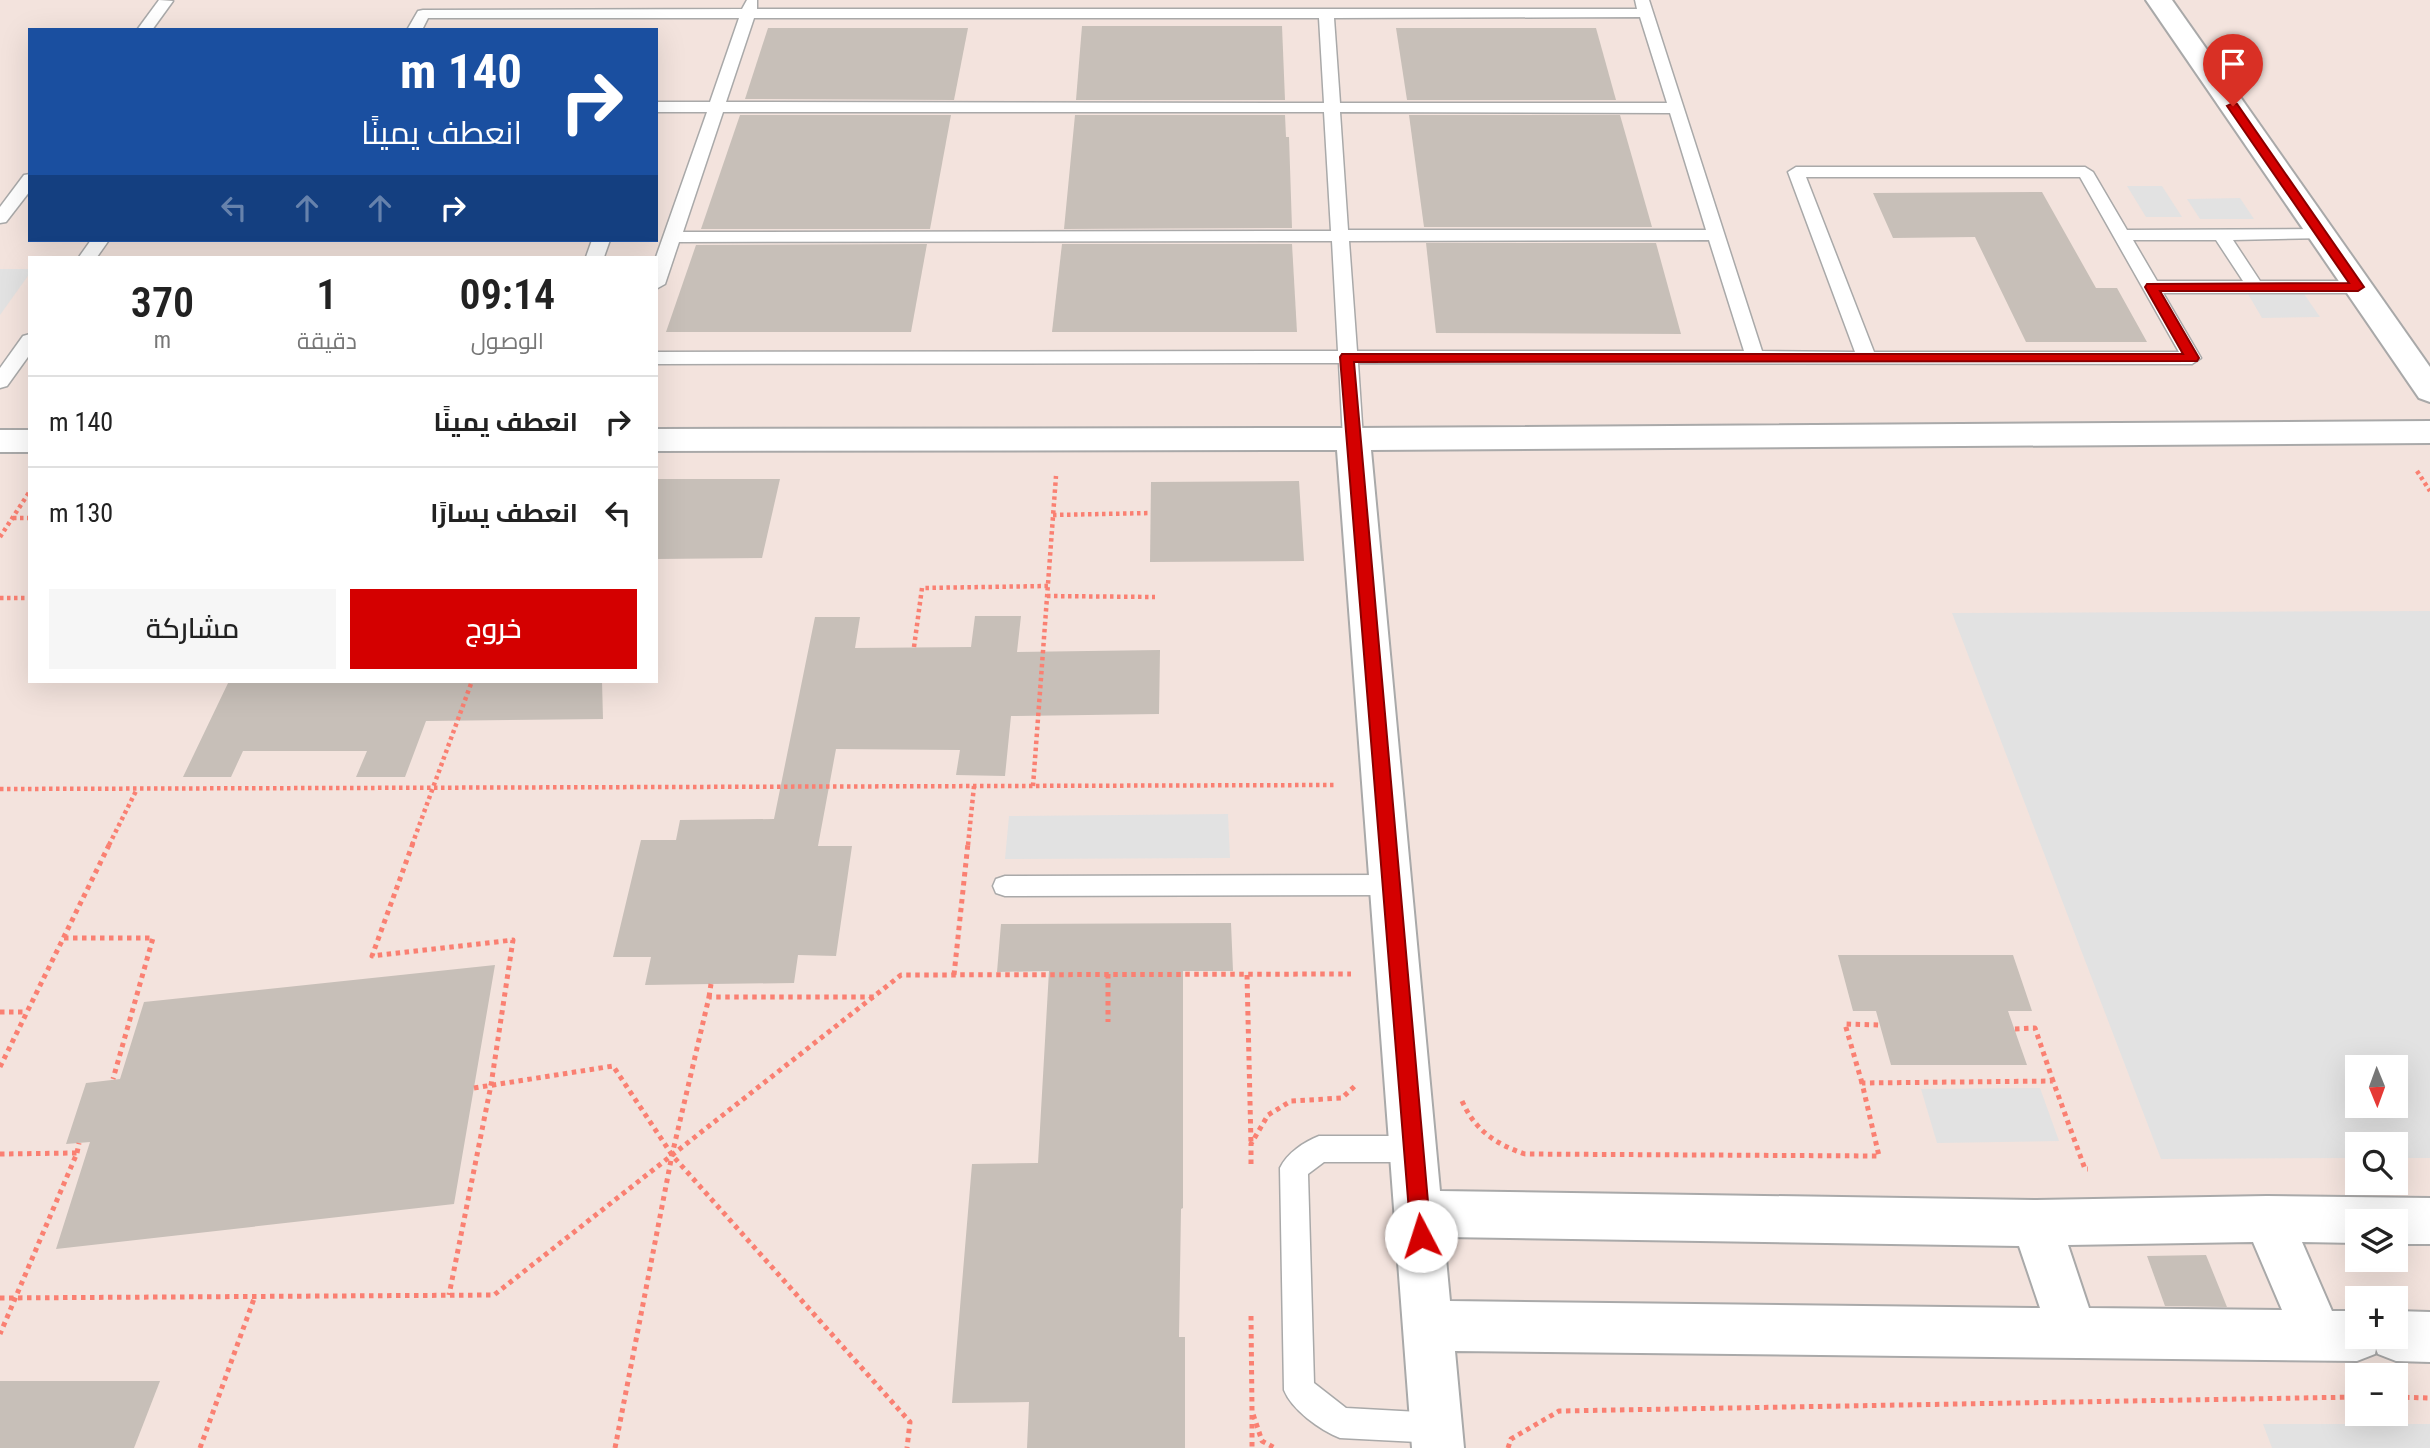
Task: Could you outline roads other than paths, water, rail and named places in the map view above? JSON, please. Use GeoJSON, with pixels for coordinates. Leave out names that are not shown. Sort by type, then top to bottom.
{"type":"FeatureCollection","features":[{"type":"Feature","properties":{"kind":"street"},"geometry":{"type":"LineString","coordinates":[[2159,0],[2430,391]]}},
{"type":"Feature","properties":{"kind":"street"},"geometry":{"type":"LineString","coordinates":[[658,440],[1353,439],[2430,432]]}},
{"type":"Feature","properties":{"kind":"street"},"geometry":{"type":"LineString","coordinates":[[1353,439],[1438,1438]]}},
{"type":"Feature","properties":{"kind":"street"},"geometry":{"type":"LineString","coordinates":[[0,441],[28,441]]}},
{"type":"Feature","properties":{"kind":"street"},"geometry":{"type":"LineString","coordinates":[[1419,1214],[2036,1223],[2267,1219],[2430,1221]]}},
{"type":"Feature","properties":{"kind":"street"},"geometry":{"type":"LineString","coordinates":[[2267,1219],[2337,1336]]}},
{"type":"Feature","properties":{"kind":"street"},"geometry":{"type":"LineString","coordinates":[[2036,1223],[2072,1331]]}},
{"type":"Feature","properties":{"kind":"street"},"geometry":{"type":"LineString","coordinates":[[1429,1326],[2337,1336]]}},
{"type":"Feature","properties":{"kind":"street"},"geometry":{"type":"LineString","coordinates":[[2408,1336],[2430,1336]]}},
{"type":"Feature","properties":{"kind":"lane"},"geometry":{"type":"LineString","coordinates":[[146,28],[166,1]]}},
{"type":"Feature","properties":{"kind":"lane"},"geometry":{"type":"LineString","coordinates":[[415,28],[423,14],[750,8],[1326,14],[1644,7],[1755,357]]}},
{"type":"Feature","properties":{"kind":"lane"},"geometry":{"type":"LineString","coordinates":[[658,279],[750,8]]}},
{"type":"Feature","properties":{"kind":"lane"},"geometry":{"type":"LineString","coordinates":[[1326,14],[1353,439]]}},
{"type":"Feature","properties":{"kind":"lane"},"geometry":{"type":"LineString","coordinates":[[658,107],[1676,108]]}},
{"type":"Feature","properties":{"kind":"lane"},"geometry":{"type":"LineString","coordinates":[[658,358],[1755,357],[1867,358],[2192,358],[2085,172],[1796,172],[1867,358]]}},
{"type":"Feature","properties":{"kind":"lane"},"geometry":{"type":"LineString","coordinates":[[0,219],[28,183]]}},
{"type":"Feature","properties":{"kind":"lane"},"geometry":{"type":"LineString","coordinates":[[2221,234],[2255,287]]}},
{"type":"Feature","properties":{"kind":"lane"},"geometry":{"type":"LineString","coordinates":[[2121,235],[2321,234]]}},
{"type":"Feature","properties":{"kind":"lane"},"geometry":{"type":"LineString","coordinates":[[673,237],[1716,235]]}},
{"type":"Feature","properties":{"kind":"lane"},"geometry":{"type":"LineString","coordinates":[[2151,287],[2358,287]]}},
{"type":"Feature","properties":{"kind":"lane"},"geometry":{"type":"LineString","coordinates":[[0,382],[22,361]]}},
{"type":"Feature","properties":{"kind":"lane"},"geometry":{"type":"LineString","coordinates":[[1005,886],[1391,885]]}},
{"type":"Feature","properties":{"kind":"lane"},"geometry":{"type":"LineString","coordinates":[[1413,1149],[1319,1149],[1293,1168],[1299,1390],[1340,1423],[1438,1438]]}}]}
